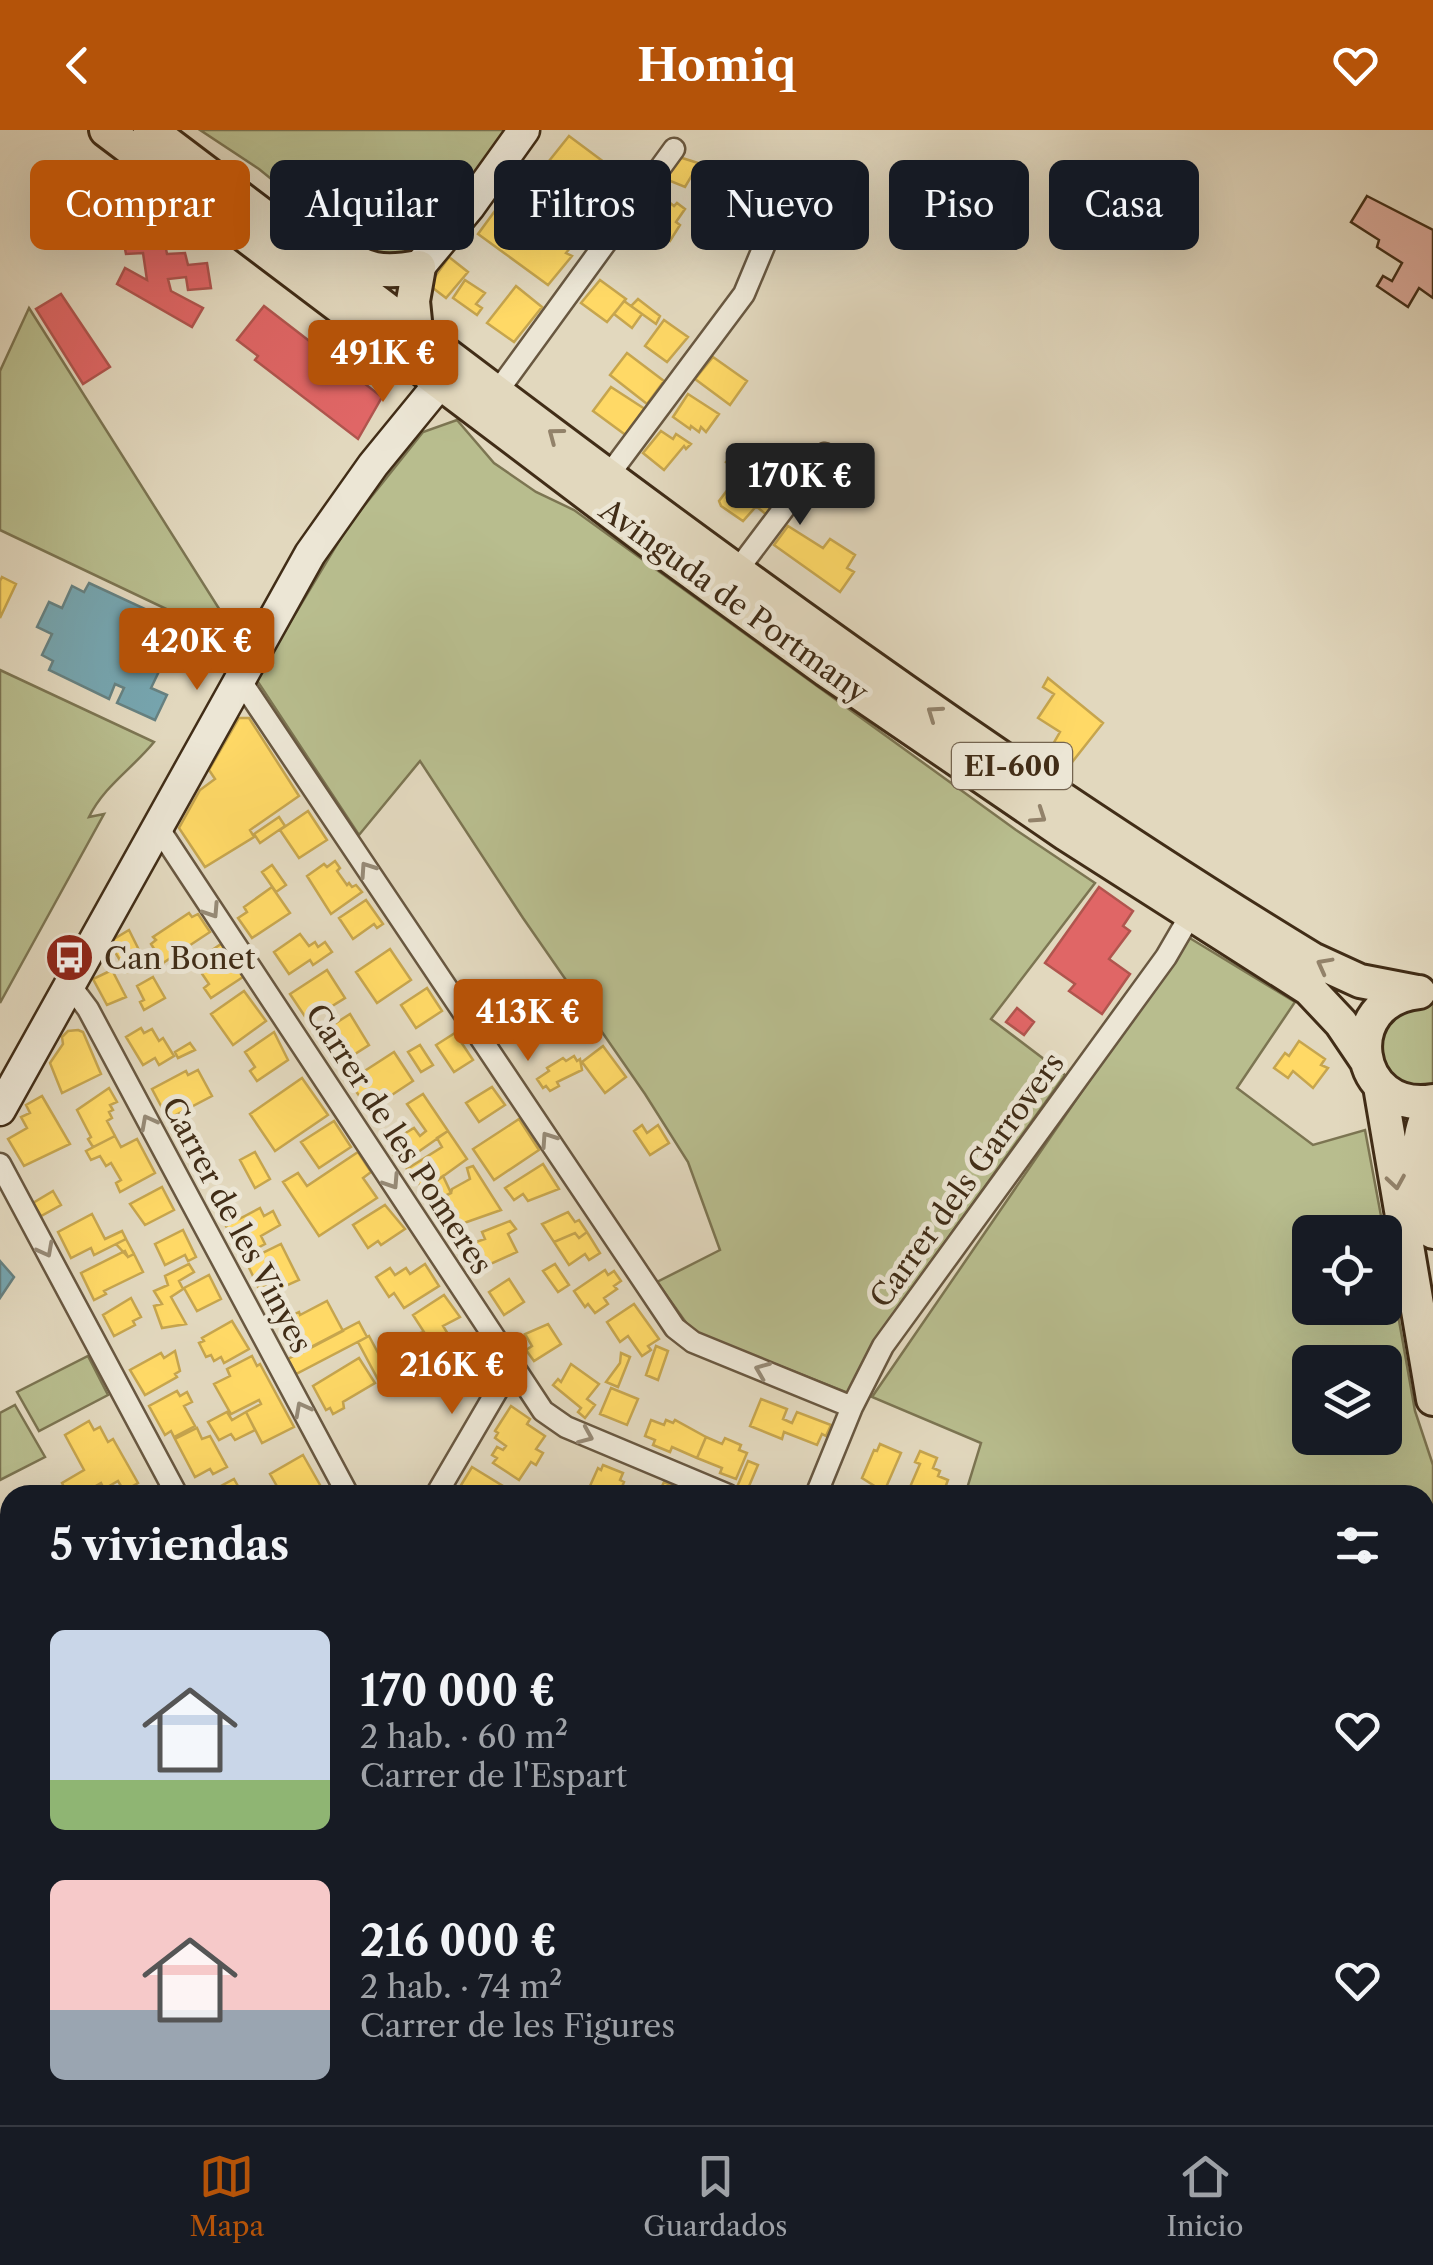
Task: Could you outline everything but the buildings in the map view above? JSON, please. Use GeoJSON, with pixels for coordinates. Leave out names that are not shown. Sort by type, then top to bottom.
{"type":"FeatureCollection","features":[{"type":"Feature","properties":{"kind":"main road","name":"Avinguda de Portmany"},"geometry":{"type":"LineString","coordinates":[[106,130],[826,670],[966,768],[1308,990],[1341,1023],[1373,1073]]}},
{"type":"Feature","properties":{"kind":"main road","name":"Avinguda de Portmany"},"geometry":{"type":"LineString","coordinates":[[150,130],[736,572],[969,737],[1332,970],[1360,981],[1425,993]]}},
{"type":"Feature","properties":{"kind":"main road"},"geometry":{"type":"LineString","coordinates":[[166,130],[186,139],[363,268],[382,271],[420,267],[412,301],[416,331]]}},
{"type":"Feature","properties":{"kind":"main road","name":"EI-600"},"geometry":{"type":"LineString","coordinates":[[1425,993],[1392,999],[1366,1032],[1433,1398]]}},
{"type":"Feature","properties":{"kind":"main road"},"geometry":{"type":"LineString","coordinates":[[1373,1073],[1407,1101],[1433,1104],[1419,1145],[1433,1232]]}},
{"type":"Feature","properties":{"kind":"street"},"geometry":{"type":"LineString","coordinates":[[420,267],[524,130]]}},
{"type":"Feature","properties":{"kind":"street"},"geometry":{"type":"LineString","coordinates":[[497,392],[674,148]]}},
{"type":"Feature","properties":{"kind":"street"},"geometry":{"type":"LineString","coordinates":[[608,476],[744,294],[762,250]]}},
{"type":"Feature","properties":{"kind":"street"},"geometry":{"type":"LineString","coordinates":[[0,1110],[310,554],[373,465],[440,382]]}},
{"type":"Feature","properties":{"kind":"street"},"geometry":{"type":"LineString","coordinates":[[736,572],[825,454]]}},
{"type":"Feature","properties":{"kind":"street"},"geometry":{"type":"LineString","coordinates":[[239,678],[675,1328],[692,1342],[852,1407]]}},
{"type":"Feature","properties":{"kind":"street","name":"Carrer de les Pomeres"},"geometry":{"type":"LineString","coordinates":[[158,830],[543,1411],[556,1422],[704,1485]]}},
{"type":"Feature","properties":{"kind":"street","name":"Carrer dels Garrovers"},"geometry":{"type":"LineString","coordinates":[[820,1485],[852,1407],[884,1346],[1166,957],[1191,914]]}},
{"type":"Feature","properties":{"kind":"street","name":"Carrer de les Vinyes"},"geometry":{"type":"LineString","coordinates":[[70,985],[88,1009],[343,1485]]}},
{"type":"Feature","properties":{"kind":"street"},"geometry":{"type":"LineString","coordinates":[[0,1164],[172,1485]]}},
{"type":"Feature","properties":{"kind":"street"},"geometry":{"type":"LineString","coordinates":[[442,1485],[512,1364]]}},
{"type":"Feature","properties":{"kind":"green space"},"geometry":{"type":"Polygon","coordinates":[[[200,130],[505,130],[474,179],[474,160],[270,160],[270,178],[200,130]]]}},
{"type":"Feature","properties":{"kind":"green space"},"geometry":{"type":"Polygon","coordinates":[[[362,250],[414,250],[411,253],[382,256],[362,250]]]}},
{"type":"Feature","properties":{"kind":"green space"},"geometry":{"type":"Polygon","coordinates":[[[29,308],[242,645],[0,530],[0,371],[29,308]]]}},
{"type":"Feature","properties":{"kind":"green space"},"geometry":{"type":"Polygon","coordinates":[[[457,420],[494,463],[536,492],[574,510],[1095,883],[991,1019],[1065,1075],[877,1337],[848,1393],[692,1331],[657,1282],[720,1250],[688,1162],[645,1094],[420,761],[359,835],[256,679],[348,526],[423,432],[457,420]]]}},
{"type":"Feature","properties":{"kind":"green space"},"geometry":{"type":"Polygon","coordinates":[[[0,670],[154,742],[95,806],[89,817],[104,814],[0,1003],[0,670]]]}},
{"type":"Feature","properties":{"kind":"green space"},"geometry":{"type":"Polygon","coordinates":[[[1188,937],[1295,1002],[1237,1088],[1313,1145],[1365,1130],[1381,1215],[1292,1215],[1292,1325],[1400,1325],[1415,1411],[1433,1465],[1433,1485],[968,1485],[981,1443],[872,1397],[1188,937]]]}},
{"type":"Feature","properties":{"kind":"green space"},"geometry":{"type":"Polygon","coordinates":[[[1425,1003],[1433,1005],[1433,1093],[1411,1093],[1379,1063],[1381,1039],[1394,1017],[1425,1003]]]}},
{"type":"Feature","properties":{"kind":"green space"},"geometry":{"type":"Polygon","coordinates":[[[88,1356],[108,1395],[39,1431],[17,1392],[88,1356]]]}},
{"type":"Feature","properties":{"kind":"green space"},"geometry":{"type":"Polygon","coordinates":[[[15,1405],[45,1457],[0,1480],[0,1413],[15,1405]]]}},
{"type":"Feature","properties":{"kind":"place","name":"Can Bonet"},"geometry":{"type":"Point","coordinates":[69,958]}}]}
